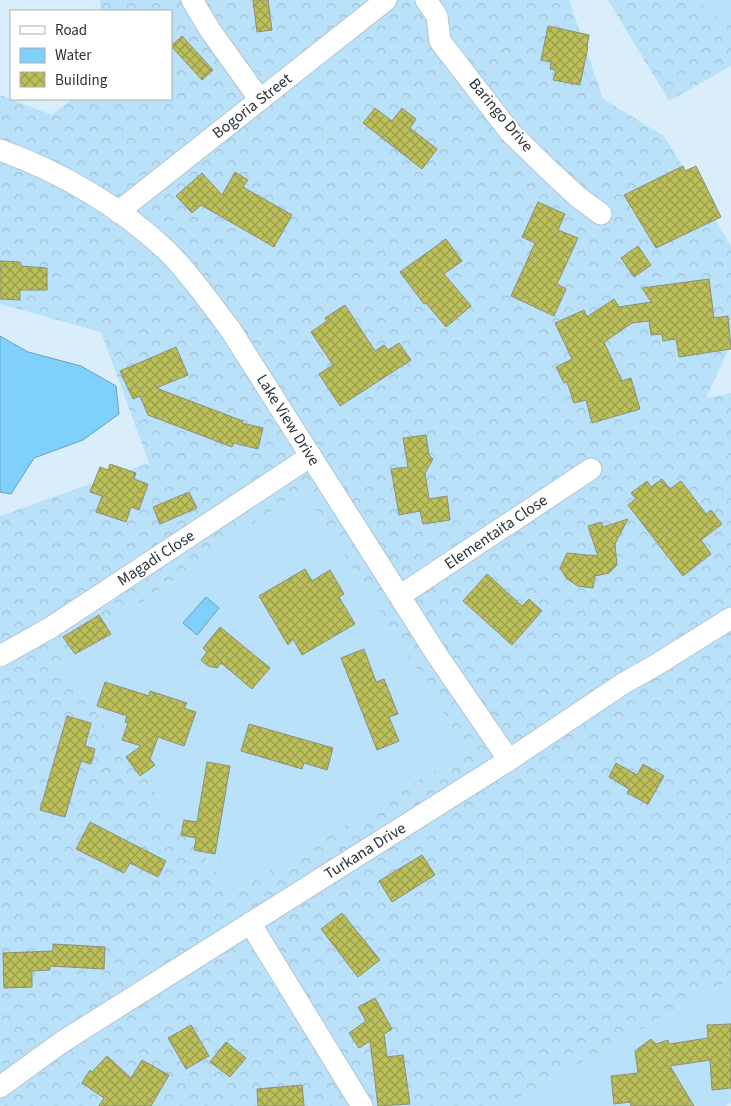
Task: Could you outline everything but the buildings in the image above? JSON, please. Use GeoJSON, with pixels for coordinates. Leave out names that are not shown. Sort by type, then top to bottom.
{"type":"FeatureCollection","features":[{"type":"Feature","properties":{"kind":"street"},"geometry":{"type":"LineString","coordinates":[[192,0],[210,30],[260,100]]}},
{"type":"Feature","properties":{"kind":"street","name":"Bogoria Street"},"geometry":{"type":"LineString","coordinates":[[118,212],[386,0]]}},
{"type":"Feature","properties":{"kind":"street","name":"Baringo Drive"},"geometry":{"type":"LineString","coordinates":[[426,0],[437,16],[440,41],[510,132],[578,197],[601,214]]}},
{"type":"Feature","properties":{"kind":"street","name":"Lake View Drive"},"geometry":{"type":"LineString","coordinates":[[0,150],[83,189],[118,212],[142,229],[169,253],[197,286],[230,329],[401,595],[437,655],[509,760]]}},
{"type":"Feature","properties":{"kind":"street","name":"Magadi Close"},"geometry":{"type":"LineString","coordinates":[[0,656],[50,628],[311,456]]}},
{"type":"Feature","properties":{"kind":"street","name":"Elementaita Close"},"geometry":{"type":"LineString","coordinates":[[401,595],[591,469]]}},
{"type":"Feature","properties":{"kind":"street","name":"Turkana Drive"},"geometry":{"type":"LineString","coordinates":[[0,1087],[62,1042],[509,760],[624,683],[731,618]]}},
{"type":"Feature","properties":{"kind":"street"},"geometry":{"type":"LineString","coordinates":[[250,923],[362,1106]]}},
{"type":"Feature","properties":{"kind":"green space"},"geometry":{"type":"Polygon","coordinates":[[[100,0],[569,0],[603,99],[664,136],[731,246],[731,344],[706,398],[731,393],[731,979],[504,1106],[0,1106],[0,516],[149,463],[101,332],[0,304],[0,95],[52,115],[71,100],[172,100],[172,10],[101,10],[100,0]],[[303,489],[58,662],[232,894],[467,751],[303,489]]]}},
{"type":"Feature","properties":{"kind":"green space"},"geometry":{"type":"Polygon","coordinates":[[[608,0],[700,0],[705,10],[731,22],[731,66],[669,101],[608,0]]]}},
{"type":"Feature","properties":{"kind":"green space"},"geometry":{"type":"Polygon","coordinates":[[[700,0],[731,0],[731,22],[704,10],[700,0]]]}},
{"type":"Feature","properties":{"kind":"green space"},"geometry":{"type":"Polygon","coordinates":[[[303,489],[467,751],[232,894],[58,662],[303,489]]]}},
{"type":"Feature","properties":{"kind":"green space"},"geometry":{"type":"Polygon","coordinates":[[[731,979],[731,1102],[726,1106],[504,1106],[731,979]]]}},
{"type":"Feature","properties":{"kind":"water"},"geometry":{"type":"Polygon","coordinates":[[[0,336],[28,352],[81,366],[116,386],[119,414],[83,440],[34,458],[11,494],[0,492],[0,336]]]}},
{"type":"Feature","properties":{"kind":"water"},"geometry":{"type":"Polygon","coordinates":[[[206,597],[219,608],[197,635],[183,623],[206,597]]]}}]}
